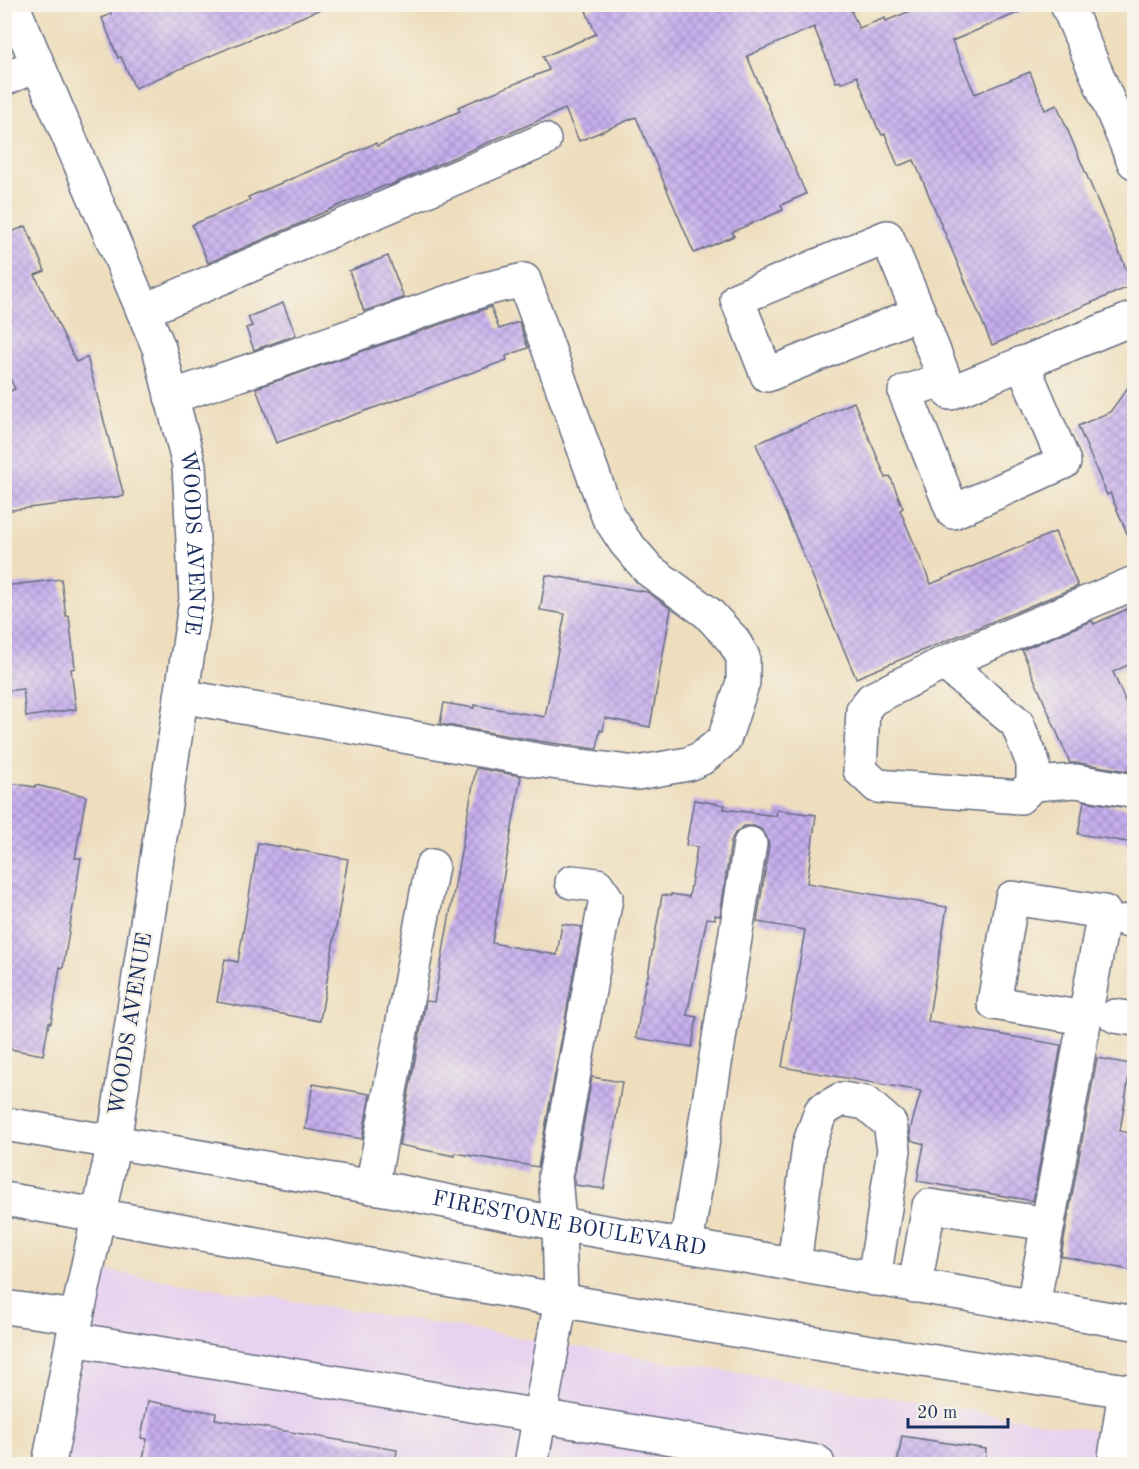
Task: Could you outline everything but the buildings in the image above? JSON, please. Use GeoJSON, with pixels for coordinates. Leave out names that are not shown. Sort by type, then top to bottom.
{"type":"FeatureCollection","features":[{"type":"Feature","properties":{"kind":"main road","name":"WOODS AVENUE"},"geometry":{"type":"LineString","coordinates":[[12,4],[159,348],[189,465],[196,599],[114,1142],[49,1464]]}},
{"type":"Feature","properties":{"kind":"main road"},"geometry":{"type":"LineString","coordinates":[[1067,4],[1134,162]]}},
{"type":"Feature","properties":{"kind":"main road"},"geometry":{"type":"LineString","coordinates":[[4,79],[38,65]]}},
{"type":"Feature","properties":{"kind":"main road"},"geometry":{"type":"LineString","coordinates":[[143,311],[544,140]]}},
{"type":"Feature","properties":{"kind":"main road"},"geometry":{"type":"LineString","coordinates":[[919,313],[767,375],[737,299],[887,237],[919,313],[950,393],[1134,318]]}},
{"type":"Feature","properties":{"kind":"main road"},"geometry":{"type":"LineString","coordinates":[[171,396],[485,289],[524,280],[608,516],[625,542],[649,570],[708,614],[733,640],[743,657],[743,682],[724,740],[702,758],[688,764],[637,773],[542,761],[182,696]]}},
{"type":"Feature","properties":{"kind":"main road"},"geometry":{"type":"LineString","coordinates":[[944,379],[905,392],[953,512],[1064,462],[1022,363]]}},
{"type":"Feature","properties":{"kind":"main road"},"geometry":{"type":"LineString","coordinates":[[1134,583],[944,663],[872,699],[863,710],[860,770],[877,786],[889,787],[1020,797],[1033,784],[1076,782],[1134,791]]}},
{"type":"Feature","properties":{"kind":"main road"},"geometry":{"type":"LineString","coordinates":[[944,663],[1017,723],[1033,763],[1033,784]]}},
{"type":"Feature","properties":{"kind":"main road"},"geometry":{"type":"LineString","coordinates":[[686,1246],[750,844]]}},
{"type":"Feature","properties":{"kind":"main road"},"geometry":{"type":"LineString","coordinates":[[372,1187],[432,866]]}},
{"type":"Feature","properties":{"kind":"main road"},"geometry":{"type":"LineString","coordinates":[[531,1464],[561,1300],[555,1176],[606,898],[597,885],[572,882]]}},
{"type":"Feature","properties":{"kind":"main road"},"geometry":{"type":"LineString","coordinates":[[1033,1306],[1048,1224],[1111,1018]]}},
{"type":"Feature","properties":{"kind":"main road"},"geometry":{"type":"LineString","coordinates":[[794,1265],[809,1145],[821,1111],[842,1099],[866,1102],[890,1124],[894,1150],[874,1279]]}},
{"type":"Feature","properties":{"kind":"main road","name":"FIRESTONE BOULEVARD"},"geometry":{"type":"LineString","coordinates":[[4,1124],[372,1187],[559,1224],[1134,1323]]}},
{"type":"Feature","properties":{"kind":"main road"},"geometry":{"type":"LineString","coordinates":[[4,1199],[829,1347],[1130,1392],[1114,1464]]}},
{"type":"Feature","properties":{"kind":"main road"},"geometry":{"type":"LineString","coordinates":[[915,1286],[929,1206],[1048,1224]]}},
{"type":"Feature","properties":{"kind":"main road"},"geometry":{"type":"LineString","coordinates":[[4,1307],[75,1328],[540,1417],[817,1462],[818,1464]]}},
{"type":"Feature","properties":{"kind":"shaded area"},"geometry":{"type":"Polygon","coordinates":[[[96,1269],[1134,1437],[1134,1464],[62,1464],[96,1269]]]}}]}
